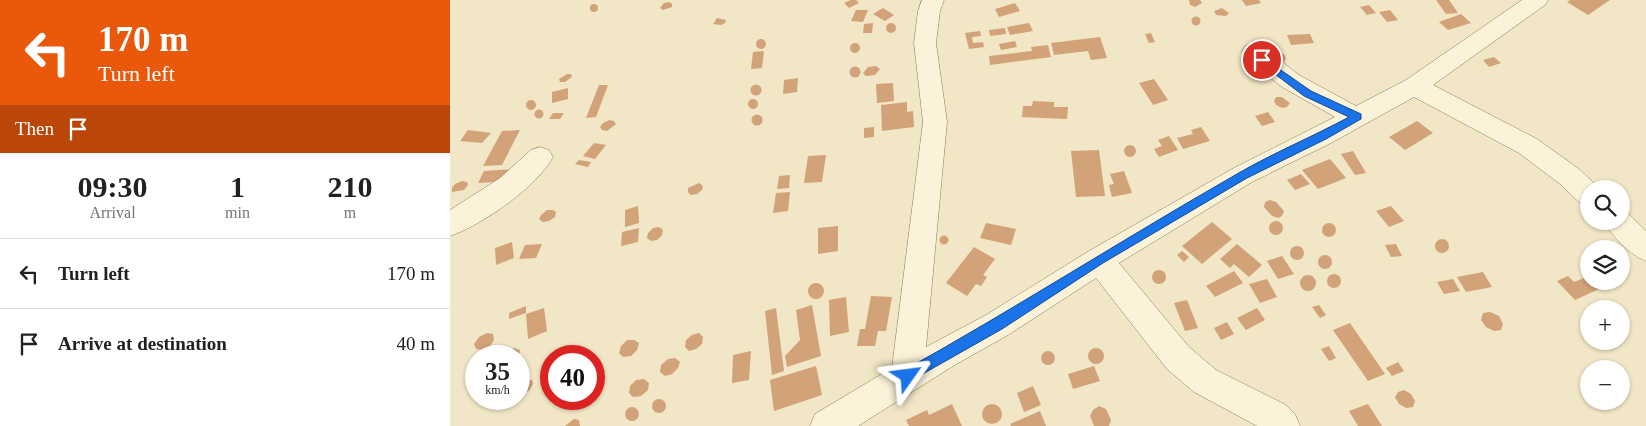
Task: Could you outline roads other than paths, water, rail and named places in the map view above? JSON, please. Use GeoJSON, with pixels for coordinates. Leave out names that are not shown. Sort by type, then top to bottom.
{"type":"FeatureCollection","features":[{"type":"Feature","properties":{"kind":"street"},"geometry":{"type":"LineString","coordinates":[[908,376],[934,122],[925,43],[929,11],[933,0]]}},
{"type":"Feature","properties":{"kind":"street"},"geometry":{"type":"LineString","coordinates":[[827,426],[908,376],[997,325],[1099,260],[1244,175],[1322,136],[1414,86],[1537,0]]}},
{"type":"Feature","properties":{"kind":"street"},"geometry":{"type":"LineString","coordinates":[[1253,52],[1271,68],[1308,94],[1357,117]]}},
{"type":"Feature","properties":{"kind":"street"},"geometry":{"type":"LineString","coordinates":[[1414,86],[1505,131],[1538,152],[1580,185]]}},
{"type":"Feature","properties":{"kind":"street"},"geometry":{"type":"LineString","coordinates":[[450,224],[501,193],[523,176],[540,157]]}},
{"type":"Feature","properties":{"kind":"street"},"geometry":{"type":"LineString","coordinates":[[1628,230],[1645,246]]}},
{"type":"Feature","properties":{"kind":"street"},"geometry":{"type":"LineString","coordinates":[[1099,260],[1178,358],[1205,380],[1274,417],[1283,426]]}}]}
